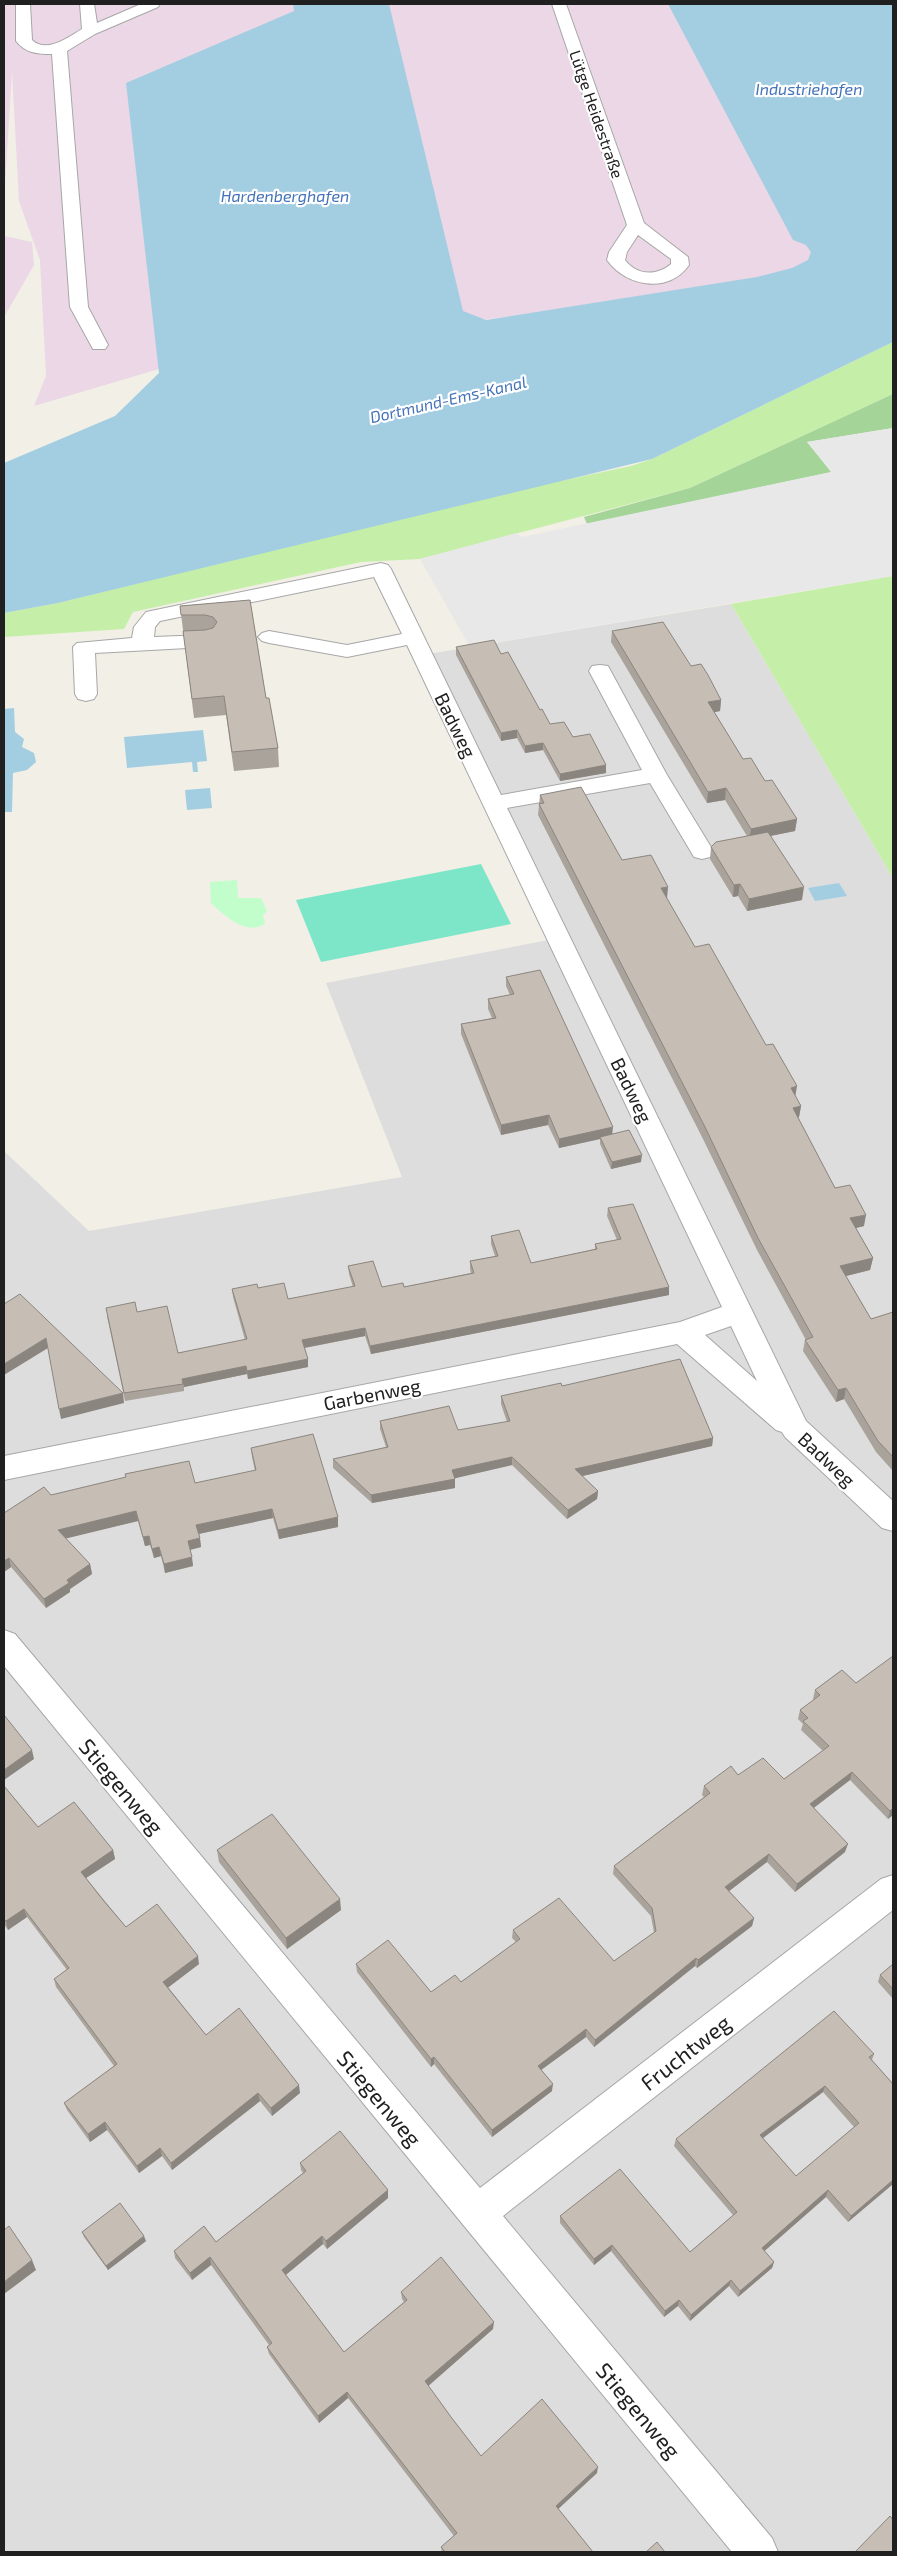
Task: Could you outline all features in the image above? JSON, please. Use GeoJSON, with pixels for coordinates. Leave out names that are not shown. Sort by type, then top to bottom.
{"type":"FeatureCollection","features":[{"type":"Feature","properties":{"kind":"street"},"geometry":{"type":"LineString","coordinates":[[23,4],[24,41],[29,46],[37,49],[59,49],[90,31],[153,4]]}},
{"type":"Feature","properties":{"kind":"street"},"geometry":{"type":"LineString","coordinates":[[87,4],[90,31]]}},
{"type":"Feature","properties":{"kind":"street","name":"Lütge Heidestraße"},"geometry":{"type":"LineString","coordinates":[[559,4],[636,225]]}},
{"type":"Feature","properties":{"kind":"street"},"geometry":{"type":"LineString","coordinates":[[59,49],[79,307],[99,345]]}},
{"type":"Feature","properties":{"kind":"street","name":"Badweg"},"geometry":{"type":"LineString","coordinates":[[142,642],[146,627],[153,616],[380,569],[794,1429],[893,1519]]}},
{"type":"Feature","properties":{"kind":"street"},"geometry":{"type":"LineString","coordinates":[[269,638],[347,650],[411,634]]}},
{"type":"Feature","properties":{"kind":"street"},"geometry":{"type":"LineString","coordinates":[[86,694],[84,647],[142,642],[163,644],[206,641]]}},
{"type":"Feature","properties":{"kind":"street"},"geometry":{"type":"LineString","coordinates":[[600,671],[656,775],[702,852]]}},
{"type":"Feature","properties":{"kind":"street"},"geometry":{"type":"LineString","coordinates":[[494,803],[656,775]]}},
{"type":"Feature","properties":{"kind":"street","name":"Garbenweg"},"geometry":{"type":"LineString","coordinates":[[10,1470],[682,1332],[739,1312]]}},
{"type":"Feature","properties":{"kind":"street"},"geometry":{"type":"LineString","coordinates":[[682,1332],[794,1429]]}},
{"type":"Feature","properties":{"kind":"street","name":"Stiegenweg"},"geometry":{"type":"LineString","coordinates":[[4,1643],[758,2552]]}},
{"type":"Feature","properties":{"kind":"street","name":"Fruchtweg"},"geometry":{"type":"LineString","coordinates":[[476,2214],[893,1890]]}},
{"type":"Feature","properties":{"kind":"shaded area"},"geometry":{"type":"Polygon","coordinates":[[[4,4],[893,4],[893,260],[617,303],[489,319],[159,369],[34,406],[46,376],[40,260],[19,201],[12,71],[4,202],[4,4]]]}},
{"type":"Feature","properties":{"kind":"shaded area"},"geometry":{"type":"Polygon","coordinates":[[[4,236],[32,242],[34,265],[4,317],[4,236]]]}},
{"type":"Feature","properties":{"kind":"shaded area"},"geometry":{"type":"Polygon","coordinates":[[[893,428],[893,576],[470,647],[420,559],[516,533],[522,537],[831,472],[807,442],[893,428]]]}},
{"type":"Feature","properties":{"kind":"shaded area"},"geometry":{"type":"Polygon","coordinates":[[[731,604],[893,878],[893,2552],[4,2552],[4,1151],[89,1231],[402,1177],[326,983],[559,938],[422,655],[731,604]]]}},
{"type":"Feature","properties":{"kind":"green space"},"geometry":{"type":"Polygon","coordinates":[[[893,342],[893,394],[690,488],[420,559],[361,562],[133,612],[124,629],[4,637],[4,613],[58,603],[518,490],[631,466],[652,459],[893,342]]]}},
{"type":"Feature","properties":{"kind":"green space"},"geometry":{"type":"Polygon","coordinates":[[[893,394],[893,428],[807,442],[832,472],[587,524],[584,517],[690,488],[893,394]]]}},
{"type":"Feature","properties":{"kind":"green space"},"geometry":{"type":"Polygon","coordinates":[[[893,576],[893,878],[731,604],[893,576]]]}},
{"type":"Feature","properties":{"kind":"green space"},"geometry":{"type":"Polygon","coordinates":[[[481,864],[511,924],[321,962],[296,900],[481,864]]]}},
{"type":"Feature","properties":{"kind":"green space"},"geometry":{"type":"Polygon","coordinates":[[[237,880],[238,898],[261,898],[267,911],[263,915],[265,924],[251,928],[243,926],[229,919],[211,903],[210,882],[237,880]]]}},
{"type":"Feature","properties":{"kind":"water"},"geometry":{"type":"Polygon","coordinates":[[[293,4],[389,4],[463,311],[486,320],[757,277],[792,268],[808,260],[811,252],[806,245],[793,240],[668,4],[893,4],[893,342],[652,459],[58,603],[4,613],[4,463],[115,416],[159,373],[126,83],[294,11],[293,4]]]}},
{"type":"Feature","properties":{"kind":"water"},"geometry":{"type":"Polygon","coordinates":[[[14,708],[15,732],[24,739],[22,747],[34,753],[36,762],[27,770],[13,773],[12,812],[4,812],[4,709],[14,708]]]}},
{"type":"Feature","properties":{"kind":"water"},"geometry":{"type":"Polygon","coordinates":[[[203,730],[207,761],[197,762],[198,772],[193,772],[192,762],[127,768],[124,737],[203,730]]]}},
{"type":"Feature","properties":{"kind":"water"},"geometry":{"type":"Polygon","coordinates":[[[210,788],[212,808],[187,810],[185,790],[210,788]]]}},
{"type":"Feature","properties":{"kind":"water"},"geometry":{"type":"Polygon","coordinates":[[[839,883],[847,896],[815,901],[808,888],[839,883]]]}},
{"type":"Feature","properties":{"kind":"building"},"geometry":{"type":"Polygon","coordinates":[[[250,600],[266,698],[269,698],[278,748],[232,752],[224,696],[192,699],[183,631],[213,628],[217,622],[213,617],[205,615],[181,615],[180,606],[250,600]]]}},
{"type":"Feature","properties":{"kind":"building"},"geometry":{"type":"Polygon","coordinates":[[[663,622],[691,666],[701,664],[708,675],[721,700],[708,702],[743,759],[751,758],[765,781],[772,780],[797,819],[751,829],[726,788],[708,792],[612,631],[663,622]]]}},
{"type":"Feature","properties":{"kind":"building"},"geometry":{"type":"Polygon","coordinates":[[[494,640],[501,654],[508,652],[540,710],[542,709],[550,724],[564,722],[573,737],[590,734],[606,765],[560,774],[543,743],[525,746],[517,730],[501,733],[456,647],[494,640]]]}},
{"type":"Feature","properties":{"kind":"building"},"geometry":{"type":"Polygon","coordinates":[[[581,787],[622,860],[651,855],[668,887],[661,888],[695,947],[709,944],[766,1045],[773,1044],[797,1086],[791,1088],[801,1106],[793,1108],[835,1188],[850,1185],[866,1215],[850,1218],[873,1258],[840,1266],[871,1319],[893,1312],[893,1457],[878,1441],[846,1388],[838,1390],[805,1340],[813,1337],[758,1238],[705,1127],[539,804],[544,803],[540,795],[581,787]]]}},
{"type":"Feature","properties":{"kind":"building"},"geometry":{"type":"Polygon","coordinates":[[[768,832],[804,887],[749,899],[740,884],[734,885],[711,847],[716,842],[768,832]]]}},
{"type":"Feature","properties":{"kind":"building"},"geometry":{"type":"Polygon","coordinates":[[[540,970],[613,1127],[559,1139],[549,1115],[501,1125],[461,1024],[496,1018],[488,999],[514,994],[506,977],[540,970]]]}},
{"type":"Feature","properties":{"kind":"building"},"geometry":{"type":"Polygon","coordinates":[[[629,1130],[642,1155],[612,1162],[600,1137],[629,1130]]]}},
{"type":"Feature","properties":{"kind":"building"},"geometry":{"type":"Polygon","coordinates":[[[633,1204],[669,1287],[370,1346],[365,1328],[302,1340],[308,1359],[247,1371],[246,1366],[182,1379],[183,1384],[124,1393],[106,1308],[135,1302],[137,1312],[167,1306],[178,1353],[247,1339],[232,1289],[257,1284],[258,1288],[284,1283],[288,1299],[355,1286],[348,1266],[373,1261],[382,1287],[403,1283],[404,1287],[474,1273],[470,1261],[498,1256],[491,1236],[519,1230],[531,1263],[597,1249],[595,1244],[621,1239],[608,1208],[633,1204]]]}},
{"type":"Feature","properties":{"kind":"building"},"geometry":{"type":"Polygon","coordinates":[[[20,1294],[123,1393],[59,1409],[46,1338],[4,1364],[4,1304],[20,1294]]]}},
{"type":"Feature","properties":{"kind":"building"},"geometry":{"type":"Polygon","coordinates":[[[680,1359],[713,1438],[575,1469],[598,1491],[568,1510],[512,1457],[452,1470],[455,1479],[371,1495],[333,1459],[388,1447],[380,1421],[449,1406],[458,1430],[510,1421],[501,1396],[561,1383],[562,1386],[680,1359]]]}},
{"type":"Feature","properties":{"kind":"building"},"geometry":{"type":"Polygon","coordinates":[[[313,1434],[338,1517],[278,1530],[272,1509],[196,1525],[200,1538],[188,1541],[192,1557],[164,1564],[159,1547],[152,1549],[149,1536],[143,1537],[136,1511],[58,1530],[90,1564],[67,1580],[69,1583],[44,1599],[9,1558],[4,1561],[4,1513],[44,1487],[51,1495],[126,1477],[125,1474],[189,1461],[195,1483],[256,1470],[251,1448],[313,1434]]]}},
{"type":"Feature","properties":{"kind":"building"},"geometry":{"type":"Polygon","coordinates":[[[893,1656],[893,1808],[890,1811],[852,1772],[810,1804],[848,1844],[797,1884],[769,1854],[725,1887],[754,1918],[698,1960],[696,1958],[595,2040],[586,2029],[538,2066],[553,2084],[492,2130],[434,2057],[431,2059],[356,1964],[388,1940],[431,1992],[455,1975],[461,1982],[520,1939],[513,1930],[559,1898],[614,1961],[656,1931],[652,1908],[614,1866],[710,1793],[704,1786],[731,1766],[738,1775],[763,1758],[784,1779],[829,1746],[803,1721],[808,1718],[800,1710],[820,1695],[815,1690],[842,1670],[856,1683],[893,1656]]]}},
{"type":"Feature","properties":{"kind":"building"},"geometry":{"type":"Polygon","coordinates":[[[4,1715],[32,1750],[4,1770],[4,1715]]]}},
{"type":"Feature","properties":{"kind":"building"},"geometry":{"type":"Polygon","coordinates":[[[4,1786],[38,1827],[74,1802],[113,1850],[81,1872],[103,1900],[126,1927],[157,1904],[198,1956],[163,1982],[206,2035],[239,2008],[299,2085],[271,2108],[258,2093],[171,2163],[160,2148],[137,2166],[105,2122],[88,2134],[64,2103],[117,2064],[54,1979],[69,1968],[24,1909],[6,1921],[4,1919],[4,1786]]]}},
{"type":"Feature","properties":{"kind":"building"},"geometry":{"type":"Polygon","coordinates":[[[272,1814],[340,1899],[286,1938],[217,1850],[272,1814]]]}},
{"type":"Feature","properties":{"kind":"building"},"geometry":{"type":"Polygon","coordinates":[[[893,1964],[893,1989],[880,1975],[893,1964]]]}},
{"type":"Feature","properties":{"kind":"building"},"geometry":{"type":"Polygon","coordinates":[[[834,2011],[874,2054],[869,2057],[893,2084],[893,2180],[851,2216],[828,2190],[762,2248],[774,2262],[740,2291],[731,2280],[691,2315],[679,2300],[665,2311],[612,2245],[594,2259],[560,2216],[620,2169],[690,2252],[737,2212],[676,2139],[834,2011]],[[825,2086],[760,2135],[796,2176],[859,2123],[825,2086]]]}},
{"type":"Feature","properties":{"kind":"building"},"geometry":{"type":"Polygon","coordinates":[[[340,2131],[388,2190],[326,2241],[322,2236],[282,2270],[344,2352],[407,2300],[401,2292],[441,2257],[494,2322],[425,2381],[481,2456],[542,2399],[598,2467],[556,2506],[593,2552],[445,2552],[441,2547],[457,2533],[347,2392],[318,2416],[267,2347],[272,2343],[210,2257],[190,2273],[174,2251],[204,2226],[216,2242],[306,2171],[300,2163],[340,2131]]]}},
{"type":"Feature","properties":{"kind":"building"},"geometry":{"type":"Polygon","coordinates":[[[120,2203],[144,2236],[106,2266],[82,2232],[120,2203]]]}},
{"type":"Feature","properties":{"kind":"building"},"geometry":{"type":"Polygon","coordinates":[[[9,2226],[32,2260],[4,2282],[4,2230],[9,2226]]]}},
{"type":"Feature","properties":{"kind":"building"},"geometry":{"type":"Polygon","coordinates":[[[890,2516],[893,2520],[893,2552],[855,2552],[890,2516]]]}},
{"type":"Feature","properties":{"kind":"building"},"geometry":{"type":"Polygon","coordinates":[[[657,2542],[665,2552],[646,2552],[657,2542]]]}},
{"type":"Feature","properties":{"kind":"water label","name":"Industriehafen"},"geometry":{"type":"Point","coordinates":[809,88]}},
{"type":"Feature","properties":{"kind":"water label","name":"Hardenberghafen"},"geometry":{"type":"Point","coordinates":[285,195]}},
{"type":"Feature","properties":{"kind":"water label","name":"Dortmund-Ems-Kanal"},"geometry":{"type":"Point","coordinates":[448,399]}}]}
